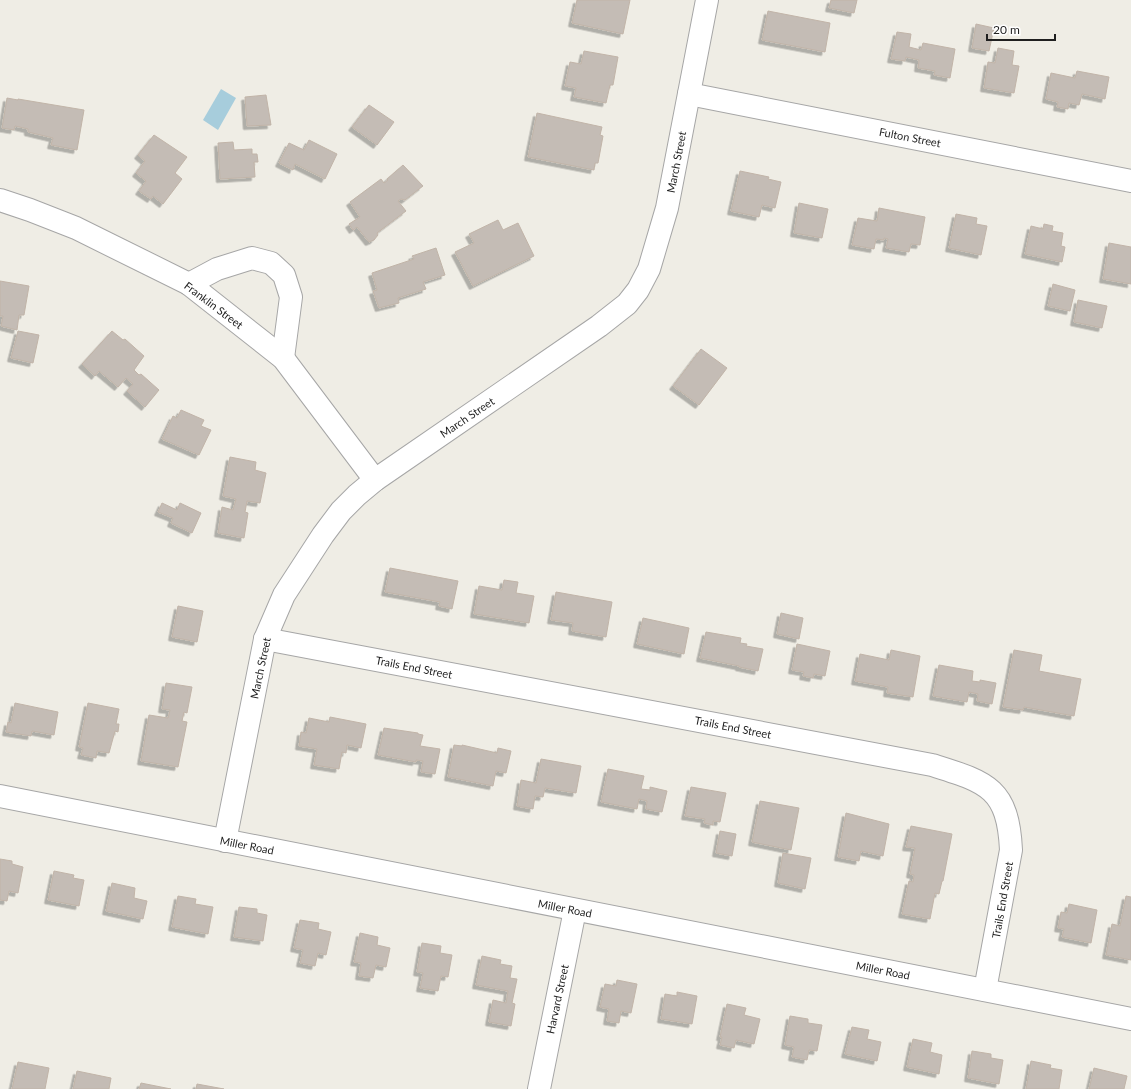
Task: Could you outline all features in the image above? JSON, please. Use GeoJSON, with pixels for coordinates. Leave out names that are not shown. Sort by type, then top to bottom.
{"type":"FeatureCollection","features":[{"type":"Feature","properties":{"kind":"street","name":"March Street"},"geometry":{"type":"LineString","coordinates":[[225,841],[266,639],[284,595],[323,535],[341,511],[375,480],[600,326],[628,304],[638,290],[649,269],[667,208],[707,0]]}},
{"type":"Feature","properties":{"kind":"street","name":"Fulton Street"},"geometry":{"type":"LineString","coordinates":[[689,94],[1131,180]]}},
{"type":"Feature","properties":{"kind":"street","name":"Franklin Street"},"geometry":{"type":"LineString","coordinates":[[0,200],[76,228],[189,284],[283,358],[375,480]]}},
{"type":"Feature","properties":{"kind":"street"},"geometry":{"type":"LineString","coordinates":[[189,284],[217,269],[252,258],[271,263],[284,275],[291,297],[283,358]]}},
{"type":"Feature","properties":{"kind":"street","name":"Trails End Street"},"geometry":{"type":"LineString","coordinates":[[266,639],[932,765],[981,782],[996,795],[1006,812],[1010,831],[1011,850],[985,990]]}},
{"type":"Feature","properties":{"kind":"street","name":"Miller Road"},"geometry":{"type":"LineString","coordinates":[[0,796],[1131,1019]]}},
{"type":"Feature","properties":{"kind":"street","name":"Harvard Street"},"geometry":{"type":"LineString","coordinates":[[539,1089],[576,910]]}},
{"type":"Feature","properties":{"kind":"water"},"geometry":{"type":"Polygon","coordinates":[[[221,89],[236,98],[218,130],[203,120],[221,89]]]}},
{"type":"Feature","properties":{"kind":"building"},"geometry":{"type":"Polygon","coordinates":[[[577,0],[630,0],[623,34],[572,23],[577,0]]]}},
{"type":"Feature","properties":{"kind":"building"},"geometry":{"type":"Polygon","coordinates":[[[831,0],[857,0],[854,13],[829,8],[831,0]]]}},
{"type":"Feature","properties":{"kind":"building"},"geometry":{"type":"Polygon","coordinates":[[[768,11],[830,23],[825,52],[762,40],[768,11]]]}},
{"type":"Feature","properties":{"kind":"building"},"geometry":{"type":"Polygon","coordinates":[[[976,24],[994,28],[989,51],[972,48],[976,24]]]}},
{"type":"Feature","properties":{"kind":"building"},"geometry":{"type":"Polygon","coordinates":[[[897,32],[911,34],[909,47],[921,50],[923,43],[955,49],[950,78],[934,75],[935,71],[918,68],[919,60],[906,57],[905,61],[891,59],[897,32]]]}},
{"type":"Feature","properties":{"kind":"building"},"geometry":{"type":"Polygon","coordinates":[[[998,48],[1014,51],[1012,65],[1019,66],[1014,93],[984,88],[988,62],[995,63],[998,48]]]}},
{"type":"Feature","properties":{"kind":"building"},"geometry":{"type":"Polygon","coordinates":[[[584,51],[618,57],[613,85],[610,85],[606,103],[574,97],[576,88],[565,86],[570,62],[581,64],[584,51]]]}},
{"type":"Feature","properties":{"kind":"building"},"geometry":{"type":"Polygon","coordinates":[[[1077,71],[1109,77],[1105,99],[1082,94],[1079,105],[1069,103],[1068,109],[1057,107],[1058,102],[1046,99],[1051,73],[1075,78],[1077,71]]]}},
{"type":"Feature","properties":{"kind":"building"},"geometry":{"type":"Polygon","coordinates":[[[266,95],[271,125],[247,126],[245,97],[266,95]]]}},
{"type":"Feature","properties":{"kind":"building"},"geometry":{"type":"Polygon","coordinates":[[[7,98],[84,110],[77,150],[51,145],[53,138],[28,132],[28,129],[15,126],[14,130],[2,128],[7,98]]]}},
{"type":"Feature","properties":{"kind":"building"},"geometry":{"type":"Polygon","coordinates":[[[369,105],[394,122],[377,145],[352,127],[369,105]]]}},
{"type":"Feature","properties":{"kind":"building"},"geometry":{"type":"Polygon","coordinates":[[[537,113],[602,127],[600,135],[603,136],[598,163],[595,163],[594,170],[528,157],[537,113]]]}},
{"type":"Feature","properties":{"kind":"building"},"geometry":{"type":"Polygon","coordinates":[[[154,135],[187,157],[175,173],[182,179],[163,204],[153,196],[151,199],[139,191],[146,181],[136,173],[145,161],[138,155],[154,135]]]}},
{"type":"Feature","properties":{"kind":"building"},"geometry":{"type":"Polygon","coordinates":[[[309,140],[337,154],[325,179],[295,164],[293,170],[279,163],[289,143],[304,150],[309,140]]]}},
{"type":"Feature","properties":{"kind":"building"},"geometry":{"type":"Polygon","coordinates":[[[233,142],[234,150],[252,149],[252,154],[257,154],[258,162],[254,162],[255,177],[220,179],[218,143],[233,142]]]}},
{"type":"Feature","properties":{"kind":"building"},"geometry":{"type":"Polygon","coordinates":[[[403,165],[423,186],[405,200],[401,199],[398,201],[406,211],[377,233],[378,235],[374,240],[369,242],[357,227],[353,230],[349,224],[360,217],[350,202],[381,179],[384,183],[403,165]]]}},
{"type":"Feature","properties":{"kind":"building"},"geometry":{"type":"Polygon","coordinates":[[[740,171],[769,177],[768,179],[781,182],[775,208],[762,205],[759,217],[731,211],[740,171]]]}},
{"type":"Feature","properties":{"kind":"building"},"geometry":{"type":"Polygon","coordinates":[[[799,203],[828,209],[822,238],[794,233],[799,203]]]}},
{"type":"Feature","properties":{"kind":"building"},"geometry":{"type":"Polygon","coordinates":[[[879,208],[925,217],[920,245],[911,244],[909,252],[886,248],[888,239],[884,238],[884,240],[876,239],[874,249],[852,245],[858,218],[877,221],[879,208]]]}},
{"type":"Feature","properties":{"kind":"building"},"geometry":{"type":"Polygon","coordinates":[[[956,214],[977,218],[976,224],[987,226],[981,255],[949,248],[956,214]]]}},
{"type":"Feature","properties":{"kind":"building"},"geometry":{"type":"Polygon","coordinates":[[[498,220],[503,230],[518,223],[534,256],[473,286],[455,252],[474,243],[469,234],[498,220]]]}},
{"type":"Feature","properties":{"kind":"building"},"geometry":{"type":"Polygon","coordinates":[[[1044,224],[1053,226],[1052,231],[1063,233],[1061,246],[1065,247],[1062,262],[1025,254],[1031,226],[1043,229],[1044,224]]]}},
{"type":"Feature","properties":{"kind":"building"},"geometry":{"type":"Polygon","coordinates":[[[1109,243],[1131,247],[1131,284],[1103,279],[1109,243]]]}},
{"type":"Feature","properties":{"kind":"building"},"geometry":{"type":"Polygon","coordinates":[[[436,248],[445,275],[423,282],[426,289],[398,298],[399,303],[379,308],[373,291],[377,290],[372,273],[414,259],[412,256],[436,248]]]}},
{"type":"Feature","properties":{"kind":"building"},"geometry":{"type":"Polygon","coordinates":[[[0,281],[29,286],[24,315],[19,315],[17,330],[1,326],[3,316],[0,316],[0,281]]]}},
{"type":"Feature","properties":{"kind":"building"},"geometry":{"type":"Polygon","coordinates":[[[1053,284],[1075,290],[1070,311],[1048,306],[1053,284]]]}},
{"type":"Feature","properties":{"kind":"building"},"geometry":{"type":"Polygon","coordinates":[[[1078,300],[1107,306],[1102,328],[1074,322],[1078,300]]]}},
{"type":"Feature","properties":{"kind":"building"},"geometry":{"type":"Polygon","coordinates":[[[18,331],[39,335],[33,363],[11,358],[18,331]]]}},
{"type":"Feature","properties":{"kind":"building"},"geometry":{"type":"Polygon","coordinates":[[[112,331],[123,340],[125,339],[144,356],[134,370],[139,375],[141,374],[159,390],[145,407],[127,391],[133,384],[126,378],[118,387],[99,371],[95,376],[82,364],[112,331]]]}},
{"type":"Feature","properties":{"kind":"building"},"geometry":{"type":"Polygon","coordinates":[[[701,349],[727,368],[699,405],[673,386],[701,349]]]}},
{"type":"Feature","properties":{"kind":"building"},"geometry":{"type":"Polygon","coordinates":[[[181,410],[204,420],[201,426],[211,430],[199,455],[162,439],[173,416],[177,418],[181,410]]]}},
{"type":"Feature","properties":{"kind":"building"},"geometry":{"type":"Polygon","coordinates":[[[230,457],[256,462],[255,470],[266,473],[260,503],[247,501],[245,512],[248,513],[244,538],[218,533],[222,507],[233,510],[236,499],[223,496],[230,457]]]}},
{"type":"Feature","properties":{"kind":"building"},"geometry":{"type":"Polygon","coordinates":[[[162,503],[177,510],[180,503],[201,513],[192,533],[171,523],[173,518],[158,512],[162,503]]]}},
{"type":"Feature","properties":{"kind":"building"},"geometry":{"type":"Polygon","coordinates":[[[390,568],[458,581],[452,609],[439,606],[440,602],[385,592],[390,568]]]}},
{"type":"Feature","properties":{"kind":"building"},"geometry":{"type":"Polygon","coordinates":[[[504,580],[518,582],[516,593],[534,596],[529,623],[474,614],[479,586],[502,590],[504,580]]]}},
{"type":"Feature","properties":{"kind":"building"},"geometry":{"type":"Polygon","coordinates":[[[556,592],[612,602],[606,637],[572,631],[573,623],[551,620],[556,592]]]}},
{"type":"Feature","properties":{"kind":"building"},"geometry":{"type":"Polygon","coordinates":[[[178,606],[203,611],[197,642],[172,637],[178,606]]]}},
{"type":"Feature","properties":{"kind":"building"},"geometry":{"type":"Polygon","coordinates":[[[781,613],[803,618],[799,639],[777,634],[781,613]]]}},
{"type":"Feature","properties":{"kind":"building"},"geometry":{"type":"Polygon","coordinates":[[[643,618],[689,628],[684,654],[637,644],[643,618]]]}},
{"type":"Feature","properties":{"kind":"building"},"geometry":{"type":"Polygon","coordinates":[[[706,632],[741,638],[740,643],[747,644],[746,646],[763,649],[758,671],[700,658],[706,632]]]}},
{"type":"Feature","properties":{"kind":"building"},"geometry":{"type":"Polygon","coordinates":[[[797,644],[830,651],[825,676],[814,674],[813,678],[803,676],[804,672],[792,670],[797,644]]]}},
{"type":"Feature","properties":{"kind":"building"},"geometry":{"type":"Polygon","coordinates":[[[891,650],[920,656],[913,697],[887,693],[888,687],[855,681],[860,654],[889,660],[891,650]]]}},
{"type":"Feature","properties":{"kind":"building"},"geometry":{"type":"Polygon","coordinates":[[[1014,650],[1042,655],[1039,671],[1081,679],[1074,716],[1024,707],[1023,710],[1003,707],[1014,650]]]}},
{"type":"Feature","properties":{"kind":"building"},"geometry":{"type":"Polygon","coordinates":[[[939,665],[973,671],[972,681],[980,682],[980,680],[996,683],[992,704],[977,701],[978,694],[969,692],[967,702],[933,696],[939,665]]]}},
{"type":"Feature","properties":{"kind":"building"},"geometry":{"type":"Polygon","coordinates":[[[166,683],[192,687],[187,713],[184,712],[182,721],[187,722],[178,767],[141,761],[149,715],[168,718],[170,710],[162,709],[166,683]]]}},
{"type":"Feature","properties":{"kind":"building"},"geometry":{"type":"Polygon","coordinates":[[[15,703],[58,712],[54,735],[32,731],[31,736],[6,732],[8,722],[11,723],[15,703]]]}},
{"type":"Feature","properties":{"kind":"building"},"geometry":{"type":"Polygon","coordinates":[[[88,703],[119,709],[116,724],[119,724],[118,732],[115,731],[109,753],[97,751],[96,758],[81,755],[83,748],[79,747],[88,703]]]}},
{"type":"Feature","properties":{"kind":"building"},"geometry":{"type":"Polygon","coordinates":[[[330,717],[366,724],[361,748],[347,745],[346,753],[342,752],[339,769],[314,765],[317,749],[299,746],[301,732],[306,733],[309,718],[329,722],[330,717]]]}},
{"type":"Feature","properties":{"kind":"building"},"geometry":{"type":"Polygon","coordinates":[[[384,728],[418,733],[423,735],[420,746],[440,749],[435,774],[421,772],[423,761],[416,760],[416,762],[378,755],[384,728]]]}},
{"type":"Feature","properties":{"kind":"building"},"geometry":{"type":"Polygon","coordinates":[[[454,745],[462,745],[497,753],[498,748],[511,751],[506,773],[496,771],[493,786],[448,777],[454,745]]]}},
{"type":"Feature","properties":{"kind":"building"},"geometry":{"type":"Polygon","coordinates":[[[541,759],[581,766],[576,793],[545,788],[543,797],[535,796],[533,809],[517,806],[521,780],[536,783],[541,759]]]}},
{"type":"Feature","properties":{"kind":"building"},"geometry":{"type":"Polygon","coordinates":[[[608,769],[644,776],[641,789],[650,790],[650,787],[667,791],[662,812],[646,809],[647,801],[639,799],[637,809],[601,802],[608,769]]]}},
{"type":"Feature","properties":{"kind":"building"},"geometry":{"type":"Polygon","coordinates":[[[691,787],[726,793],[720,822],[713,821],[713,825],[704,823],[705,819],[685,816],[691,787]]]}},
{"type":"Feature","properties":{"kind":"building"},"geometry":{"type":"Polygon","coordinates":[[[760,801],[799,808],[791,850],[752,842],[760,801]]]}},
{"type":"Feature","properties":{"kind":"building"},"geometry":{"type":"Polygon","coordinates":[[[846,813],[889,824],[883,856],[861,851],[859,861],[838,857],[846,813]]]}},
{"type":"Feature","properties":{"kind":"building"},"geometry":{"type":"Polygon","coordinates":[[[911,826],[952,834],[943,881],[939,894],[935,893],[930,919],[902,914],[909,881],[913,882],[914,875],[910,874],[915,848],[906,847],[911,826]]]}},
{"type":"Feature","properties":{"kind":"building"},"geometry":{"type":"Polygon","coordinates":[[[720,831],[736,834],[732,856],[716,853],[720,831]]]}},
{"type":"Feature","properties":{"kind":"building"},"geometry":{"type":"Polygon","coordinates":[[[783,853],[811,858],[805,889],[778,883],[783,853]]]}},
{"type":"Feature","properties":{"kind":"building"},"geometry":{"type":"Polygon","coordinates":[[[0,859],[12,861],[12,864],[23,867],[18,893],[9,891],[7,901],[0,900],[0,859]]]}},
{"type":"Feature","properties":{"kind":"building"},"geometry":{"type":"Polygon","coordinates":[[[54,871],[74,875],[73,878],[84,880],[79,906],[48,900],[54,871]]]}},
{"type":"Feature","properties":{"kind":"building"},"geometry":{"type":"Polygon","coordinates":[[[112,883],[135,888],[134,898],[147,901],[143,919],[106,911],[112,883]]]}},
{"type":"Feature","properties":{"kind":"building"},"geometry":{"type":"Polygon","coordinates":[[[178,896],[196,899],[195,904],[213,907],[208,934],[172,927],[178,896]]]}},
{"type":"Feature","properties":{"kind":"building"},"geometry":{"type":"Polygon","coordinates":[[[1126,896],[1131,897],[1131,960],[1106,955],[1112,924],[1120,926],[1126,896]]]}},
{"type":"Feature","properties":{"kind":"building"},"geometry":{"type":"Polygon","coordinates":[[[1069,904],[1097,910],[1091,943],[1062,937],[1064,929],[1058,928],[1061,912],[1067,913],[1069,904]]]}},
{"type":"Feature","properties":{"kind":"building"},"geometry":{"type":"Polygon","coordinates":[[[239,907],[257,909],[257,913],[267,915],[263,941],[234,937],[239,907]]]}},
{"type":"Feature","properties":{"kind":"building"},"geometry":{"type":"Polygon","coordinates":[[[300,920],[319,923],[318,929],[331,932],[326,955],[318,953],[315,966],[300,963],[303,950],[294,948],[300,920]]]}},
{"type":"Feature","properties":{"kind":"building"},"geometry":{"type":"Polygon","coordinates":[[[360,933],[378,937],[377,945],[390,948],[386,967],[376,965],[373,978],[359,976],[361,963],[354,962],[360,933]]]}},
{"type":"Feature","properties":{"kind":"building"},"geometry":{"type":"Polygon","coordinates":[[[422,943],[441,946],[440,953],[452,955],[448,977],[441,976],[438,991],[420,988],[423,973],[417,972],[422,943]]]}},
{"type":"Feature","properties":{"kind":"building"},"geometry":{"type":"Polygon","coordinates":[[[482,956],[501,960],[500,964],[512,966],[510,978],[517,979],[512,1003],[515,1004],[511,1026],[489,1022],[493,1000],[506,1003],[508,991],[476,985],[482,956]]]}},
{"type":"Feature","properties":{"kind":"building"},"geometry":{"type":"Polygon","coordinates":[[[617,980],[637,984],[631,1013],[621,1011],[619,1023],[607,1021],[609,1009],[600,1007],[605,984],[616,986],[617,980]]]}},
{"type":"Feature","properties":{"kind":"building"},"geometry":{"type":"Polygon","coordinates":[[[677,992],[697,996],[692,1024],[661,1019],[665,994],[677,996],[677,992]]]}},
{"type":"Feature","properties":{"kind":"building"},"geometry":{"type":"Polygon","coordinates":[[[727,1004],[746,1008],[744,1015],[760,1019],[754,1044],[736,1040],[734,1048],[720,1045],[722,1037],[720,1037],[727,1004]]]}},
{"type":"Feature","properties":{"kind":"building"},"geometry":{"type":"Polygon","coordinates":[[[790,1016],[808,1019],[808,1023],[822,1025],[817,1051],[809,1050],[807,1060],[792,1057],[794,1047],[785,1045],[790,1016]]]}},
{"type":"Feature","properties":{"kind":"building"},"geometry":{"type":"Polygon","coordinates":[[[852,1027],[869,1030],[867,1039],[881,1042],[877,1061],[845,1054],[852,1027]]]}},
{"type":"Feature","properties":{"kind":"building"},"geometry":{"type":"Polygon","coordinates":[[[913,1039],[932,1043],[930,1052],[942,1055],[939,1074],[907,1067],[913,1039]]]}},
{"type":"Feature","properties":{"kind":"building"},"geometry":{"type":"Polygon","coordinates":[[[972,1051],[991,1054],[991,1058],[1003,1060],[999,1084],[968,1078],[972,1051]]]}},
{"type":"Feature","properties":{"kind":"building"},"geometry":{"type":"Polygon","coordinates":[[[1031,1061],[1051,1065],[1050,1068],[1062,1070],[1059,1089],[1026,1089],[1031,1061]]]}},
{"type":"Feature","properties":{"kind":"building"},"geometry":{"type":"Polygon","coordinates":[[[18,1062],[49,1068],[45,1089],[12,1089],[18,1062]]]}},
{"type":"Feature","properties":{"kind":"building"},"geometry":{"type":"Polygon","coordinates":[[[1094,1068],[1127,1076],[1124,1089],[1089,1089],[1094,1068]]]}},
{"type":"Feature","properties":{"kind":"building"},"geometry":{"type":"Polygon","coordinates":[[[77,1071],[111,1078],[109,1089],[73,1089],[77,1071]]]}},
{"type":"Feature","properties":{"kind":"building"},"geometry":{"type":"Polygon","coordinates":[[[141,1083],[171,1089],[139,1089],[141,1083]]]}},
{"type":"Feature","properties":{"kind":"building"},"geometry":{"type":"Polygon","coordinates":[[[197,1084],[224,1089],[196,1089],[197,1084]]]}}]}
